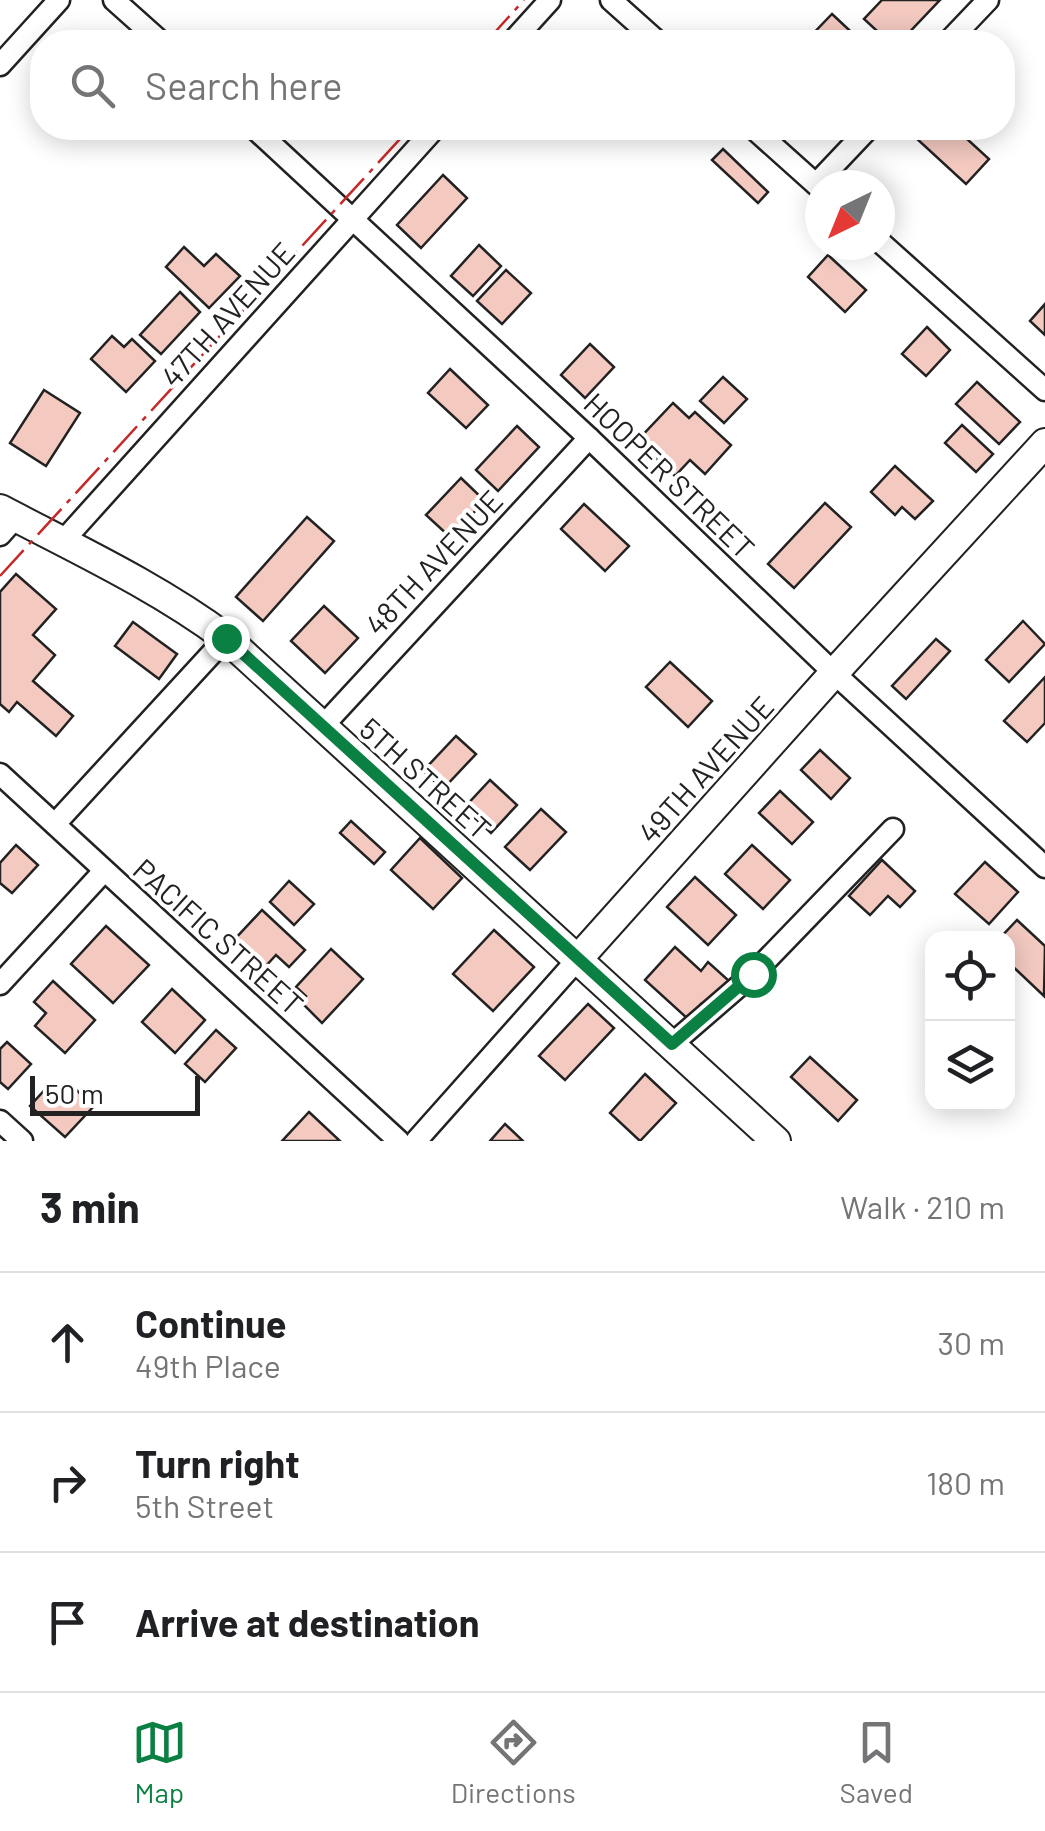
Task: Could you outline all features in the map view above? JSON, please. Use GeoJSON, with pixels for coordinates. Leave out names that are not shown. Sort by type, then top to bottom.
{"type":"FeatureCollection","features":[{"type":"Feature","properties":{"kind":"street"},"geometry":{"type":"LineString","coordinates":[[32,30],[59,0]]}},
{"type":"Feature","properties":{"kind":"street"},"geometry":{"type":"LineString","coordinates":[[114,0],[148,30]]}},
{"type":"Feature","properties":{"kind":"street"},"geometry":{"type":"LineString","coordinates":[[523,30],[550,0]]}},
{"type":"Feature","properties":{"kind":"street"},"geometry":{"type":"LineString","coordinates":[[611,0],[645,30]]}},
{"type":"Feature","properties":{"kind":"street"},"geometry":{"type":"LineString","coordinates":[[959,30],[988,0]]}},
{"type":"Feature","properties":{"kind":"street"},"geometry":{"type":"LineString","coordinates":[[0,65],[30,32]]}},
{"type":"Feature","properties":{"kind":"street","name":"HOOPER STREET"},"geometry":{"type":"LineString","coordinates":[[267,140],[1045,867]]}},
{"type":"Feature","properties":{"kind":"street","name":"47TH AVENUE"},"geometry":{"type":"LineString","coordinates":[[64,540],[424,140]]}},
{"type":"Feature","properties":{"kind":"street"},"geometry":{"type":"LineString","coordinates":[[766,140],[805,174]]}},
{"type":"Feature","properties":{"kind":"street"},"geometry":{"type":"LineString","coordinates":[[832,170],[858,140]]}},
{"type":"Feature","properties":{"kind":"street"},"geometry":{"type":"LineString","coordinates":[[895,255],[1045,390]]}},
{"type":"Feature","properties":{"kind":"street","name":"48TH AVENUE"},"geometry":{"type":"LineString","coordinates":[[322,727],[589,438]]}},
{"type":"Feature","properties":{"kind":"street","name":"49TH AVENUE"},"geometry":{"type":"LineString","coordinates":[[416,1141],[1045,443]]}},
{"type":"Feature","properties":{"kind":"street","name":"5TH STREET"},"geometry":{"type":"LineString","coordinates":[[5,520],[64,540],[226,638],[776,1141]]}},
{"type":"Feature","properties":{"kind":"street"},"geometry":{"type":"LineString","coordinates":[[54,824],[226,638]]}},
{"type":"Feature","properties":{"kind":"street","name":"PACIFIC STREET"},"geometry":{"type":"LineString","coordinates":[[0,774],[399,1141]]}},
{"type":"Feature","properties":{"kind":"street"},"geometry":{"type":"LineString","coordinates":[[672,1044],[753,974],[893,829]]}},
{"type":"Feature","properties":{"kind":"street"},"geometry":{"type":"LineString","coordinates":[[0,984],[104,872]]}},
{"type":"Feature","properties":{"kind":"street"},"geometry":{"type":"LineString","coordinates":[[0,1121],[22,1141]]}},
{"type":"Feature","properties":{"kind":"building"},"geometry":{"type":"Polygon","coordinates":[[[882,0],[940,0],[911,30],[876,30],[864,19],[882,0]]]}},
{"type":"Feature","properties":{"kind":"building"},"geometry":{"type":"Polygon","coordinates":[[[832,14],[849,30],[817,30],[832,14]]]}},
{"type":"Feature","properties":{"kind":"building"},"geometry":{"type":"Polygon","coordinates":[[[918,140],[968,140],[989,159],[966,184],[918,140]]]}},
{"type":"Feature","properties":{"kind":"building"},"geometry":{"type":"Polygon","coordinates":[[[723,149],[768,192],[758,203],[712,160],[723,149]]]}},
{"type":"Feature","properties":{"kind":"building"},"geometry":{"type":"Polygon","coordinates":[[[443,175],[467,198],[421,248],[397,225],[443,175]]]}},
{"type":"Feature","properties":{"kind":"building"},"geometry":{"type":"Polygon","coordinates":[[[479,245],[501,266],[473,296],[451,276],[479,245]]]}},
{"type":"Feature","properties":{"kind":"building"},"geometry":{"type":"Polygon","coordinates":[[[184,247],[204,266],[216,254],[240,276],[209,308],[166,267],[184,247]]]}},
{"type":"Feature","properties":{"kind":"building"},"geometry":{"type":"Polygon","coordinates":[[[823,260],[833,260],[866,290],[845,312],[808,277],[823,260]]]}},
{"type":"Feature","properties":{"kind":"building"},"geometry":{"type":"Polygon","coordinates":[[[506,270],[531,293],[502,324],[477,301],[506,270]]]}},
{"type":"Feature","properties":{"kind":"building"},"geometry":{"type":"Polygon","coordinates":[[[180,292],[200,312],[161,354],[140,335],[180,292]]]}},
{"type":"Feature","properties":{"kind":"building"},"geometry":{"type":"Polygon","coordinates":[[[1045,304],[1045,335],[1030,321],[1045,304]]]}},
{"type":"Feature","properties":{"kind":"building"},"geometry":{"type":"Polygon","coordinates":[[[927,327],[950,350],[926,376],[902,354],[927,327]]]}},
{"type":"Feature","properties":{"kind":"building"},"geometry":{"type":"Polygon","coordinates":[[[112,336],[124,347],[132,339],[155,361],[126,392],[91,359],[112,336]]]}},
{"type":"Feature","properties":{"kind":"building"},"geometry":{"type":"Polygon","coordinates":[[[590,344],[614,367],[585,398],[561,375],[590,344]]]}},
{"type":"Feature","properties":{"kind":"building"},"geometry":{"type":"Polygon","coordinates":[[[450,369],[488,405],[466,428],[428,393],[450,369]]]}},
{"type":"Feature","properties":{"kind":"building"},"geometry":{"type":"Polygon","coordinates":[[[723,377],[747,399],[724,423],[700,401],[723,377]]]}},
{"type":"Feature","properties":{"kind":"building"},"geometry":{"type":"Polygon","coordinates":[[[977,382],[1020,422],[999,444],[956,404],[977,382]]]}},
{"type":"Feature","properties":{"kind":"building"},"geometry":{"type":"Polygon","coordinates":[[[44,390],[80,413],[46,466],[10,443],[44,390]]]}},
{"type":"Feature","properties":{"kind":"building"},"geometry":{"type":"Polygon","coordinates":[[[673,403],[689,418],[695,412],[731,445],[705,474],[690,460],[675,476],[637,441],[673,403]]]}},
{"type":"Feature","properties":{"kind":"building"},"geometry":{"type":"Polygon","coordinates":[[[962,425],[993,454],[976,472],[945,443],[962,425]]]}},
{"type":"Feature","properties":{"kind":"building"},"geometry":{"type":"Polygon","coordinates":[[[517,426],[539,447],[498,491],[476,470],[517,426]]]}},
{"type":"Feature","properties":{"kind":"building"},"geometry":{"type":"Polygon","coordinates":[[[895,466],[933,501],[915,519],[902,507],[895,515],[871,492],[895,466]]]}},
{"type":"Feature","properties":{"kind":"building"},"geometry":{"type":"Polygon","coordinates":[[[461,478],[485,501],[450,537],[426,515],[461,478]]]}},
{"type":"Feature","properties":{"kind":"building"},"geometry":{"type":"Polygon","coordinates":[[[825,503],[851,527],[794,588],[768,564],[825,503]]]}},
{"type":"Feature","properties":{"kind":"building"},"geometry":{"type":"Polygon","coordinates":[[[584,504],[629,546],[605,571],[561,529],[584,504]]]}},
{"type":"Feature","properties":{"kind":"building"},"geometry":{"type":"Polygon","coordinates":[[[307,517],[334,541],[263,621],[236,597],[307,517]]]}},
{"type":"Feature","properties":{"kind":"building"},"geometry":{"type":"Polygon","coordinates":[[[16,574],[56,609],[33,635],[55,655],[33,681],[73,716],[56,736],[17,702],[9,712],[0,704],[0,592],[16,574]]]}},
{"type":"Feature","properties":{"kind":"building"},"geometry":{"type":"Polygon","coordinates":[[[324,606],[358,638],[325,673],[291,641],[324,606]]]}},
{"type":"Feature","properties":{"kind":"building"},"geometry":{"type":"Polygon","coordinates":[[[1023,621],[1045,644],[1009,682],[986,660],[1023,621]]]}},
{"type":"Feature","properties":{"kind":"building"},"geometry":{"type":"Polygon","coordinates":[[[133,622],[177,654],[159,679],[115,646],[133,622]]]}},
{"type":"Feature","properties":{"kind":"building"},"geometry":{"type":"Polygon","coordinates":[[[936,639],[950,651],[906,699],[892,686],[936,639]]]}},
{"type":"Feature","properties":{"kind":"building"},"geometry":{"type":"Polygon","coordinates":[[[670,662],[712,701],[688,727],[646,687],[670,662]]]}},
{"type":"Feature","properties":{"kind":"building"},"geometry":{"type":"Polygon","coordinates":[[[1045,677],[1045,723],[1027,742],[1004,721],[1045,677]]]}},
{"type":"Feature","properties":{"kind":"building"},"geometry":{"type":"Polygon","coordinates":[[[456,736],[476,754],[443,789],[423,771],[456,736]]]}},
{"type":"Feature","properties":{"kind":"building"},"geometry":{"type":"Polygon","coordinates":[[[820,750],[850,778],[831,799],[801,770],[820,750]]]}},
{"type":"Feature","properties":{"kind":"building"},"geometry":{"type":"Polygon","coordinates":[[[490,780],[517,805],[491,833],[464,808],[490,780]]]}},
{"type":"Feature","properties":{"kind":"building"},"geometry":{"type":"Polygon","coordinates":[[[780,791],[813,822],[792,844],[759,813],[780,791]]]}},
{"type":"Feature","properties":{"kind":"building"},"geometry":{"type":"Polygon","coordinates":[[[541,809],[566,832],[530,870],[505,847],[541,809]]]}},
{"type":"Feature","properties":{"kind":"building"},"geometry":{"type":"Polygon","coordinates":[[[351,821],[385,852],[374,864],[340,833],[351,821]]]}},
{"type":"Feature","properties":{"kind":"building"},"geometry":{"type":"Polygon","coordinates":[[[420,838],[462,878],[433,909],[391,870],[420,838]]]}},
{"type":"Feature","properties":{"kind":"building"},"geometry":{"type":"Polygon","coordinates":[[[16,845],[38,865],[12,893],[0,883],[0,863],[16,845]]]}},
{"type":"Feature","properties":{"kind":"building"},"geometry":{"type":"Polygon","coordinates":[[[752,845],[790,880],[763,909],[725,874],[752,845]]]}},
{"type":"Feature","properties":{"kind":"building"},"geometry":{"type":"Polygon","coordinates":[[[882,860],[915,891],[900,907],[888,896],[870,915],[849,896],[882,860]]]}},
{"type":"Feature","properties":{"kind":"building"},"geometry":{"type":"Polygon","coordinates":[[[985,862],[1018,892],[989,924],[955,894],[985,862]]]}},
{"type":"Feature","properties":{"kind":"building"},"geometry":{"type":"Polygon","coordinates":[[[695,877],[736,915],[708,945],[667,907],[695,877]]]}},
{"type":"Feature","properties":{"kind":"building"},"geometry":{"type":"Polygon","coordinates":[[[289,881],[314,904],[294,925],[270,902],[289,881]]]}},
{"type":"Feature","properties":{"kind":"building"},"geometry":{"type":"Polygon","coordinates":[[[262,910],[305,950],[289,967],[276,955],[264,968],[234,940],[262,910]]]}},
{"type":"Feature","properties":{"kind":"building"},"geometry":{"type":"Polygon","coordinates":[[[1017,920],[1045,946],[1044,996],[1015,969],[1015,931],[1007,931],[1017,920]]]}},
{"type":"Feature","properties":{"kind":"building"},"geometry":{"type":"Polygon","coordinates":[[[106,926],[149,965],[113,1003],[71,964],[106,926]]]}},
{"type":"Feature","properties":{"kind":"building"},"geometry":{"type":"Polygon","coordinates":[[[494,930],[534,967],[493,1011],[453,974],[494,930]]]}},
{"type":"Feature","properties":{"kind":"building"},"geometry":{"type":"Polygon","coordinates":[[[675,947],[701,971],[708,962],[738,989],[714,1016],[701,1004],[688,1019],[645,980],[675,947]]]}},
{"type":"Feature","properties":{"kind":"building"},"geometry":{"type":"Polygon","coordinates":[[[331,949],[363,979],[322,1023],[301,1002],[306,996],[296,987],[331,949]]]}},
{"type":"Feature","properties":{"kind":"building"},"geometry":{"type":"Polygon","coordinates":[[[53,981],[95,1020],[65,1053],[35,1026],[46,1013],[34,1002],[53,981]]]}},
{"type":"Feature","properties":{"kind":"building"},"geometry":{"type":"Polygon","coordinates":[[[172,989],[205,1020],[175,1053],[142,1022],[172,989]]]}},
{"type":"Feature","properties":{"kind":"building"},"geometry":{"type":"Polygon","coordinates":[[[588,1004],[614,1028],[565,1080],[539,1056],[588,1004]]]}},
{"type":"Feature","properties":{"kind":"building"},"geometry":{"type":"Polygon","coordinates":[[[216,1030],[236,1048],[205,1082],[185,1064],[216,1030]]]}},
{"type":"Feature","properties":{"kind":"building"},"geometry":{"type":"Polygon","coordinates":[[[7,1042],[31,1064],[8,1089],[0,1082],[0,1049],[7,1042]]]}},
{"type":"Feature","properties":{"kind":"building"},"geometry":{"type":"Polygon","coordinates":[[[810,1057],[857,1100],[838,1121],[791,1077],[810,1057]]]}},
{"type":"Feature","properties":{"kind":"building"},"geometry":{"type":"Polygon","coordinates":[[[645,1074],[676,1103],[640,1141],[610,1113],[645,1074]]]}},
{"type":"Feature","properties":{"kind":"building"},"geometry":{"type":"Polygon","coordinates":[[[51,1083],[65,1096],[73,1087],[94,1106],[65,1137],[30,1106],[51,1083]]]}},
{"type":"Feature","properties":{"kind":"building"},"geometry":{"type":"Polygon","coordinates":[[[309,1112],[340,1141],[282,1141],[309,1112]]]}},
{"type":"Feature","properties":{"kind":"building"},"geometry":{"type":"Polygon","coordinates":[[[505,1124],[523,1141],[490,1141],[505,1124]]]}},
{"type":"Feature","properties":{"kind":"power"},"geometry":{"type":"LineString","coordinates":[[497,30],[524,0]]}},
{"type":"Feature","properties":{"kind":"power"},"geometry":{"type":"LineString","coordinates":[[0,576],[399,140]]}},
{"type":"Feature","properties":{"kind":"route"},"geometry":{"type":"LineString","coordinates":[[226,638],[672,1044],[753,974]]}}]}
